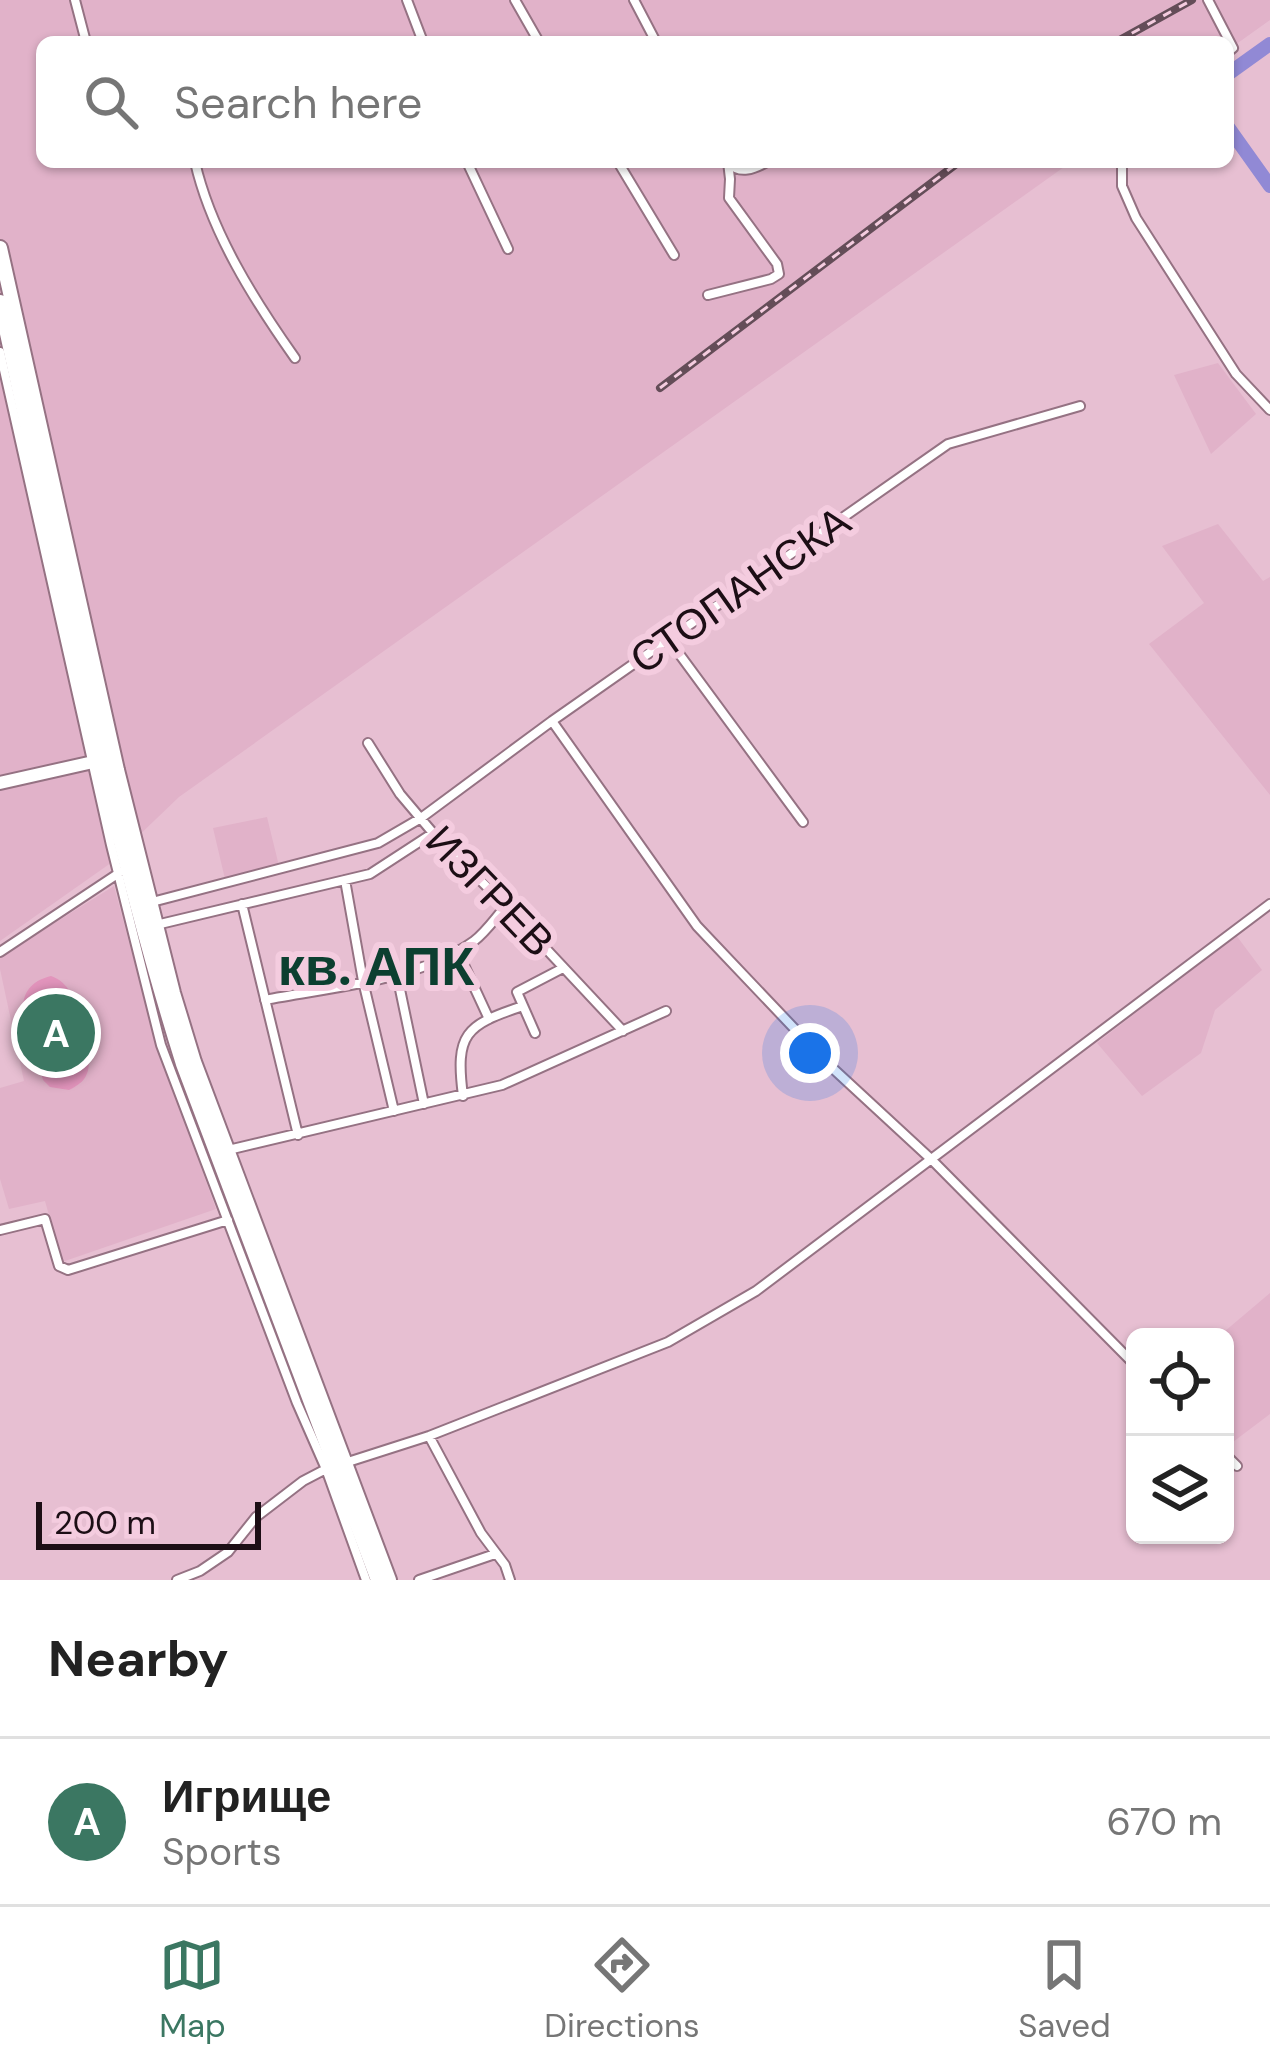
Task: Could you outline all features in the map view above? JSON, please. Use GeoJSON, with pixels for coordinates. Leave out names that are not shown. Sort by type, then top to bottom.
{"type":"FeatureCollection","features":[{"type":"Feature","properties":{"kind":"main road"},"geometry":{"type":"LineString","coordinates":[[0,248],[119,781],[194,1062],[378,1580]]}},
{"type":"Feature","properties":{"kind":"main road"},"geometry":{"type":"LineString","coordinates":[[0,302],[98,761],[123,868],[162,998],[183,1064],[223,1152],[234,1218],[336,1466],[389,1580]]}},
{"type":"Feature","properties":{"kind":"main road"},"geometry":{"type":"LineString","coordinates":[[0,784],[98,761],[110,740]]}},
{"type":"Feature","properties":{"kind":"main road"},"geometry":{"type":"LineString","coordinates":[[98,761],[119,781]]}},
{"type":"Feature","properties":{"kind":"street"},"geometry":{"type":"LineString","coordinates":[[75,0],[84,36]]}},
{"type":"Feature","properties":{"kind":"street"},"geometry":{"type":"LineString","coordinates":[[407,0],[421,36]]}},
{"type":"Feature","properties":{"kind":"street"},"geometry":{"type":"LineString","coordinates":[[515,0],[536,36]]}},
{"type":"Feature","properties":{"kind":"street"},"geometry":{"type":"LineString","coordinates":[[634,0],[653,36]]}},
{"type":"Feature","properties":{"kind":"street"},"geometry":{"type":"LineString","coordinates":[[1208,0],[1227,36]]}},
{"type":"Feature","properties":{"kind":"street"},"geometry":{"type":"LineString","coordinates":[[197,168],[232,254],[295,358]]}},
{"type":"Feature","properties":{"kind":"street"},"geometry":{"type":"LineString","coordinates":[[470,168],[508,249]]}},
{"type":"Feature","properties":{"kind":"street"},"geometry":{"type":"LineString","coordinates":[[622,168],[674,256]]}},
{"type":"Feature","properties":{"kind":"street"},"geometry":{"type":"LineString","coordinates":[[708,295],[778,274],[777,264],[732,205],[729,168]]}},
{"type":"Feature","properties":{"kind":"street"},"geometry":{"type":"LineString","coordinates":[[1122,168],[1122,186],[1136,218],[1236,374],[1270,410]]}},
{"type":"Feature","properties":{"kind":"street"},"geometry":{"type":"LineString","coordinates":[[0,352],[98,761]]}},
{"type":"Feature","properties":{"kind":"street","name":"СТОПАНСКА"},"geometry":{"type":"LineString","coordinates":[[150,903],[378,843],[421,818],[948,444],[1080,406]]}},
{"type":"Feature","properties":{"kind":"street"},"geometry":{"type":"LineString","coordinates":[[669,640],[803,822]]}},
{"type":"Feature","properties":{"kind":"street"},"geometry":{"type":"LineString","coordinates":[[552,721],[697,926],[827,1063],[932,1160],[1126,1357]]}},
{"type":"Feature","properties":{"kind":"street","name":"ИЗГРЕВ"},"geometry":{"type":"LineString","coordinates":[[368,743],[400,794],[433,833],[622,1031]]}},
{"type":"Feature","properties":{"kind":"street"},"geometry":{"type":"LineString","coordinates":[[156,925],[370,874],[433,833]]}},
{"type":"Feature","properties":{"kind":"street"},"geometry":{"type":"LineString","coordinates":[[0,952],[123,868],[161,1045],[234,1218],[68,1270],[59,1266],[46,1219],[0,1230]]}},
{"type":"Feature","properties":{"kind":"street"},"geometry":{"type":"LineString","coordinates":[[345,880],[394,1111]]}},
{"type":"Feature","properties":{"kind":"street"},"geometry":{"type":"LineString","coordinates":[[242,904],[298,1135]]}},
{"type":"Feature","properties":{"kind":"street"},"geometry":{"type":"LineString","coordinates":[[176,1580],[228,1552],[256,1517],[303,1481],[668,1342],[738,1303],[1270,904]]}},
{"type":"Feature","properties":{"kind":"street"},"geometry":{"type":"LineString","coordinates":[[265,1000],[397,975],[437,962],[477,939],[506,906]]}},
{"type":"Feature","properties":{"kind":"street"},"geometry":{"type":"LineString","coordinates":[[457,950],[489,1019]]}},
{"type":"Feature","properties":{"kind":"street"},"geometry":{"type":"LineString","coordinates":[[535,1033],[517,992],[563,968]]}},
{"type":"Feature","properties":{"kind":"street"},"geometry":{"type":"LineString","coordinates":[[397,975],[424,1104]]}},
{"type":"Feature","properties":{"kind":"street"},"geometry":{"type":"LineString","coordinates":[[463,1096],[462,1043],[489,1019],[524,1006]]}},
{"type":"Feature","properties":{"kind":"street"},"geometry":{"type":"LineString","coordinates":[[223,1152],[502,1085],[667,1011]]}},
{"type":"Feature","properties":{"kind":"street"},"geometry":{"type":"LineString","coordinates":[[429,1436],[505,1564],[509,1580]]}},
{"type":"Feature","properties":{"kind":"street"},"geometry":{"type":"LineString","coordinates":[[1234,1463],[1237,1466]]}},
{"type":"Feature","properties":{"kind":"street"},"geometry":{"type":"LineString","coordinates":[[336,1466],[366,1580]]}},
{"type":"Feature","properties":{"kind":"street"},"geometry":{"type":"LineString","coordinates":[[419,1580],[495,1554]]}},
{"type":"Feature","properties":{"kind":"shaded area"},"geometry":{"type":"Polygon","coordinates":[[[0,0],[1270,0],[1270,20],[1234,46],[1234,36],[36,36],[36,168],[1063,168],[179,797],[108,865],[0,941],[0,0]]]}},
{"type":"Feature","properties":{"kind":"shaded area"},"geometry":{"type":"Polygon","coordinates":[[[1218,363],[1256,414],[1211,454],[1174,375],[1218,363]]]}},
{"type":"Feature","properties":{"kind":"shaded area"},"geometry":{"type":"Polygon","coordinates":[[[1218,524],[1263,581],[1270,577],[1270,795],[1149,644],[1204,603],[1162,546],[1218,524]]]}},
{"type":"Feature","properties":{"kind":"shaded area"},"geometry":{"type":"Polygon","coordinates":[[[267,817],[279,866],[225,879],[213,828],[267,817]]]}},
{"type":"Feature","properties":{"kind":"shaded area"},"geometry":{"type":"Polygon","coordinates":[[[114,886],[155,1040],[216,1209],[62,1262],[45,1201],[9,1209],[0,1179],[0,1088],[24,1081],[0,957],[114,886]]]}},
{"type":"Feature","properties":{"kind":"shaded area"},"geometry":{"type":"Polygon","coordinates":[[[1236,935],[1262,970],[1215,1010],[1201,1053],[1142,1096],[1097,1043],[1236,935]]]}},
{"type":"Feature","properties":{"kind":"shaded area"},"geometry":{"type":"Polygon","coordinates":[[[51,976],[61,981],[74,1000],[89,1060],[84,1079],[69,1090],[50,1087],[43,1080],[23,1005],[32,986],[51,976]]]}},
{"type":"Feature","properties":{"kind":"shaded area"},"geometry":{"type":"Polygon","coordinates":[[[1270,1293],[1270,1414],[1234,1441],[1234,1328],[1229,1328],[1270,1293]]]}},
{"type":"Feature","properties":{"kind":"waterway"},"geometry":{"type":"LineString","coordinates":[[1234,70],[1270,44]]}},
{"type":"Feature","properties":{"kind":"waterway"},"geometry":{"type":"LineString","coordinates":[[1234,135],[1270,186]]}},
{"type":"Feature","properties":{"kind":"railway"},"geometry":{"type":"LineString","coordinates":[[1127,36],[1192,0]]}},
{"type":"Feature","properties":{"kind":"railway"},"geometry":{"type":"LineString","coordinates":[[660,388],[951,168]]}},
{"type":"Feature","properties":{"kind":"place","name":"Игрище"},"geometry":{"type":"Point","coordinates":[56,1033]}},
{"type":"Feature","properties":{"kind":"district","name":"кв. АПК"},"geometry":{"type":"Point","coordinates":[376,966]}}]}
